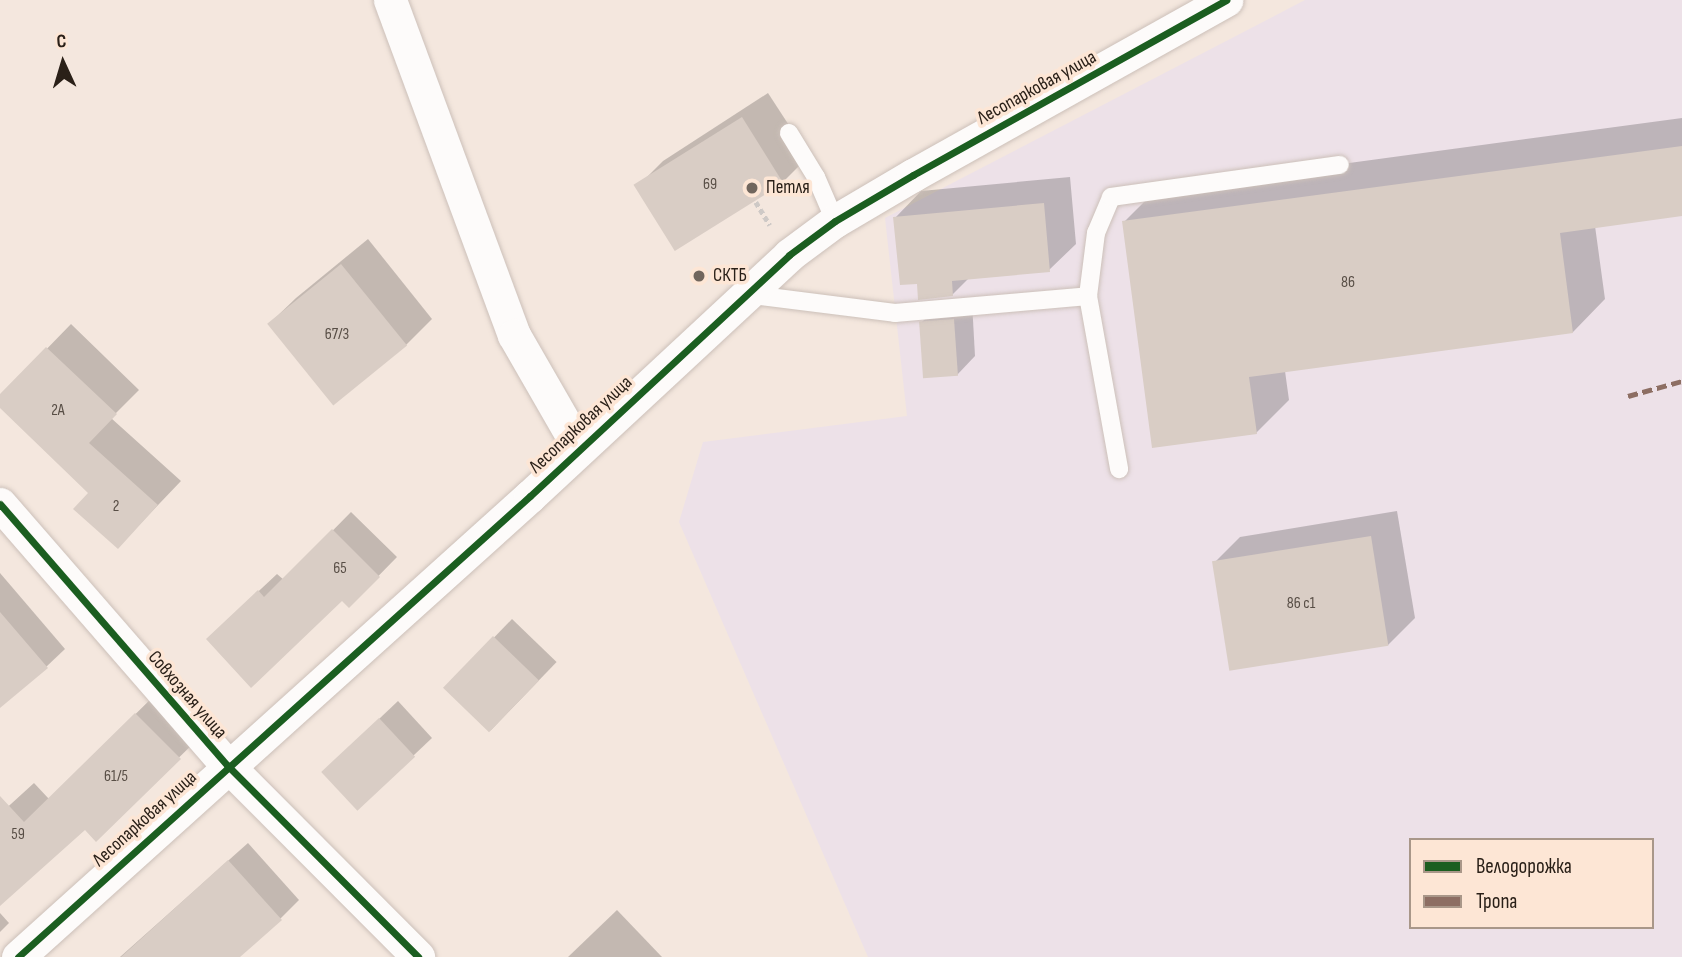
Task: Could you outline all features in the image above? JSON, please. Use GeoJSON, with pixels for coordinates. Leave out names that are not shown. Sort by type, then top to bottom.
{"type":"FeatureCollection","features":[{"type":"Feature","properties":{"kind":"street"},"geometry":{"type":"LineString","coordinates":[[390,0],[514,335],[579,448]]}},
{"type":"Feature","properties":{"kind":"street","name":"Лесопарковая улица"},"geometry":{"type":"LineString","coordinates":[[18,957],[227,765],[530,496],[745,294],[835,220],[1226,0]]}},
{"type":"Feature","properties":{"kind":"street","name":"Совхозная улица"},"geometry":{"type":"LineString","coordinates":[[0,504],[227,765],[418,957]]}},
{"type":"Feature","properties":{"kind":"lane"},"geometry":{"type":"LineString","coordinates":[[789,133],[816,177],[835,220]]}},
{"type":"Feature","properties":{"kind":"lane"},"geometry":{"type":"LineString","coordinates":[[1119,469],[1088,296],[1096,233],[1111,197],[1340,165]]}},
{"type":"Feature","properties":{"kind":"lane"},"geometry":{"type":"LineString","coordinates":[[745,294],[895,313],[1088,296]]}},
{"type":"Feature","properties":{"kind":"shaded area"},"geometry":{"type":"Polygon","coordinates":[[[1305,0],[1682,0],[1682,957],[868,957],[679,522],[703,442],[907,416],[885,218],[1305,0]]]}},
{"type":"Feature","properties":{"kind":"building"},"geometry":{"type":"Polygon","coordinates":[[[742,117],[783,183],[675,251],[633,185],[742,117]]]}},
{"type":"Feature","properties":{"kind":"building"},"geometry":{"type":"Polygon","coordinates":[[[1682,146],[1682,216],[1560,233],[1573,333],[1249,377],[1257,434],[1152,448],[1122,221],[1682,146]]]}},
{"type":"Feature","properties":{"kind":"building"},"geometry":{"type":"Polygon","coordinates":[[[1044,203],[1050,272],[952,281],[953,296],[918,300],[917,284],[900,285],[893,217],[1044,203]]]}},
{"type":"Feature","properties":{"kind":"building"},"geometry":{"type":"Polygon","coordinates":[[[341,264],[407,346],[333,405],[267,324],[341,264]]]}},
{"type":"Feature","properties":{"kind":"building"},"geometry":{"type":"Polygon","coordinates":[[[954,319],[958,376],[923,378],[919,321],[954,319]]]}},
{"type":"Feature","properties":{"kind":"building"},"geometry":{"type":"Polygon","coordinates":[[[46,347],[117,414],[89,443],[158,505],[118,549],[73,509],[88,493],[0,408],[0,394],[46,347]]]}},
{"type":"Feature","properties":{"kind":"building"},"geometry":{"type":"Polygon","coordinates":[[[332,529],[380,577],[349,608],[342,601],[251,688],[206,639],[258,590],[264,597],[332,529]]]}},
{"type":"Feature","properties":{"kind":"building"},"geometry":{"type":"Polygon","coordinates":[[[1371,536],[1388,646],[1229,671],[1212,561],[1371,536]]]}},
{"type":"Feature","properties":{"kind":"building"},"geometry":{"type":"Polygon","coordinates":[[[0,612],[48,668],[0,708],[0,612]]]}},
{"type":"Feature","properties":{"kind":"building"},"geometry":{"type":"Polygon","coordinates":[[[493,636],[539,680],[489,732],[443,688],[493,636]]]}},
{"type":"Feature","properties":{"kind":"building"},"geometry":{"type":"Polygon","coordinates":[[[135,713],[181,759],[96,842],[85,830],[0,906],[0,796],[24,822],[135,713]]]}},
{"type":"Feature","properties":{"kind":"building"},"geometry":{"type":"Polygon","coordinates":[[[379,718],[415,757],[357,811],[321,772],[379,718]]]}},
{"type":"Feature","properties":{"kind":"building"},"geometry":{"type":"Polygon","coordinates":[[[228,860],[282,920],[240,957],[121,957],[228,860]]]}},
{"type":"Feature","properties":{"kind":"marked path"},"geometry":{"type":"LineString","coordinates":[[1628,396],[1682,381]]}},
{"type":"Feature","properties":{"kind":"cycle path"},"geometry":{"type":"LineString","coordinates":[[18,957],[530,496],[789,255],[835,221],[913,175],[1226,0]]}},
{"type":"Feature","properties":{"kind":"cycle path"},"geometry":{"type":"LineString","coordinates":[[0,504],[227,765],[418,957]]}},
{"type":"Feature","properties":{"kind":"place","name":"Петля"},"geometry":{"type":"Point","coordinates":[752,188]}},
{"type":"Feature","properties":{"kind":"place","name":"СКТБ"},"geometry":{"type":"Point","coordinates":[699,276]}}]}
